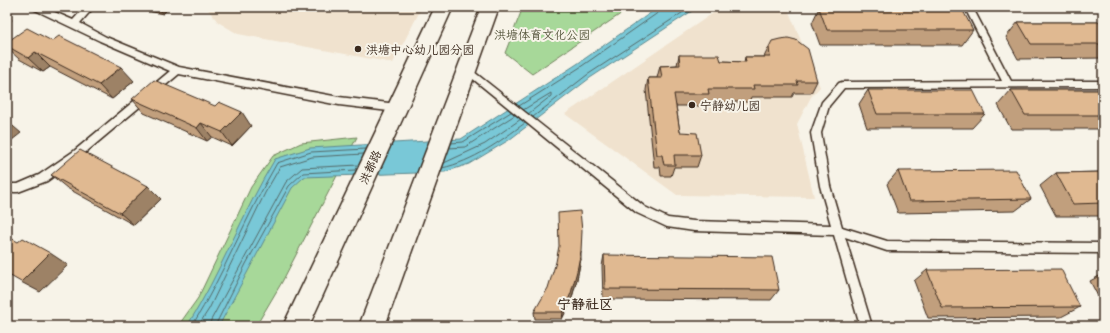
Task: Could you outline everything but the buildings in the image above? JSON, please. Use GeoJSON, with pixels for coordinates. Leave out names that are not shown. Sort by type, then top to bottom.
{"type":"FeatureCollection","features":[{"type":"Feature","properties":{"kind":"main road","name":"洪都路"},"geometry":{"type":"LineString","coordinates":[[296,326],[444,7]]}},
{"type":"Feature","properties":{"kind":"main road"},"geometry":{"type":"LineString","coordinates":[[372,326],[490,7]]}},
{"type":"Feature","properties":{"kind":"lane"},"geometry":{"type":"LineString","coordinates":[[36,7],[103,39],[178,70],[339,101],[393,116]]}},
{"type":"Feature","properties":{"kind":"lane"},"geometry":{"type":"LineString","coordinates":[[74,24],[90,7]]}},
{"type":"Feature","properties":{"kind":"lane"},"geometry":{"type":"LineString","coordinates":[[970,7],[971,12],[1009,85]]}},
{"type":"Feature","properties":{"kind":"lane"},"geometry":{"type":"LineString","coordinates":[[7,188],[18,188],[43,178],[78,154],[178,70]]}},
{"type":"Feature","properties":{"kind":"lane"},"geometry":{"type":"LineString","coordinates":[[466,70],[641,210],[667,222],[694,226],[838,230],[887,246],[1103,248]]}},
{"type":"Feature","properties":{"kind":"lane"},"geometry":{"type":"LineString","coordinates":[[866,326],[825,186],[816,133],[825,106],[842,85],[1103,84]]}},
{"type":"Feature","properties":{"kind":"shaded area","name":"洪塘中心幼儿园分园"},"geometry":{"type":"Polygon","coordinates":[[[206,7],[422,7],[393,63],[238,34],[218,22],[206,7]]]}},
{"type":"Feature","properties":{"kind":"shaded area","name":"宁静幼儿园"},"geometry":{"type":"Polygon","coordinates":[[[722,7],[787,7],[820,87],[811,97],[797,124],[814,197],[677,195],[565,114],[722,7]]]}},
{"type":"Feature","properties":{"kind":"green space","name":"洪塘体育文化公园"},"geometry":{"type":"Polygon","coordinates":[[[523,7],[631,7],[532,74],[505,53],[523,7]]]}},
{"type":"Feature","properties":{"kind":"green space"},"geometry":{"type":"Polygon","coordinates":[[[357,137],[282,282],[256,326],[178,326],[198,298],[251,187],[273,156],[301,143],[357,137]]]}},
{"type":"Feature","properties":{"kind":"water"},"geometry":{"type":"Polygon","coordinates":[[[659,7],[698,7],[590,78],[509,140],[469,164],[445,172],[304,177],[292,188],[219,326],[187,326],[199,306],[252,200],[275,159],[310,148],[461,139],[577,64],[659,7]]]}},
{"type":"Feature","properties":{"kind":"place","name":"洪塘中心幼儿园分园"},"geometry":{"type":"Point","coordinates":[358,49]}},
{"type":"Feature","properties":{"kind":"place","name":"宁静幼儿园"},"geometry":{"type":"Point","coordinates":[692,105]}},
{"type":"Feature","properties":{"kind":"district","name":"宁静社区"},"geometry":{"type":"Point","coordinates":[585,304]}}]}
